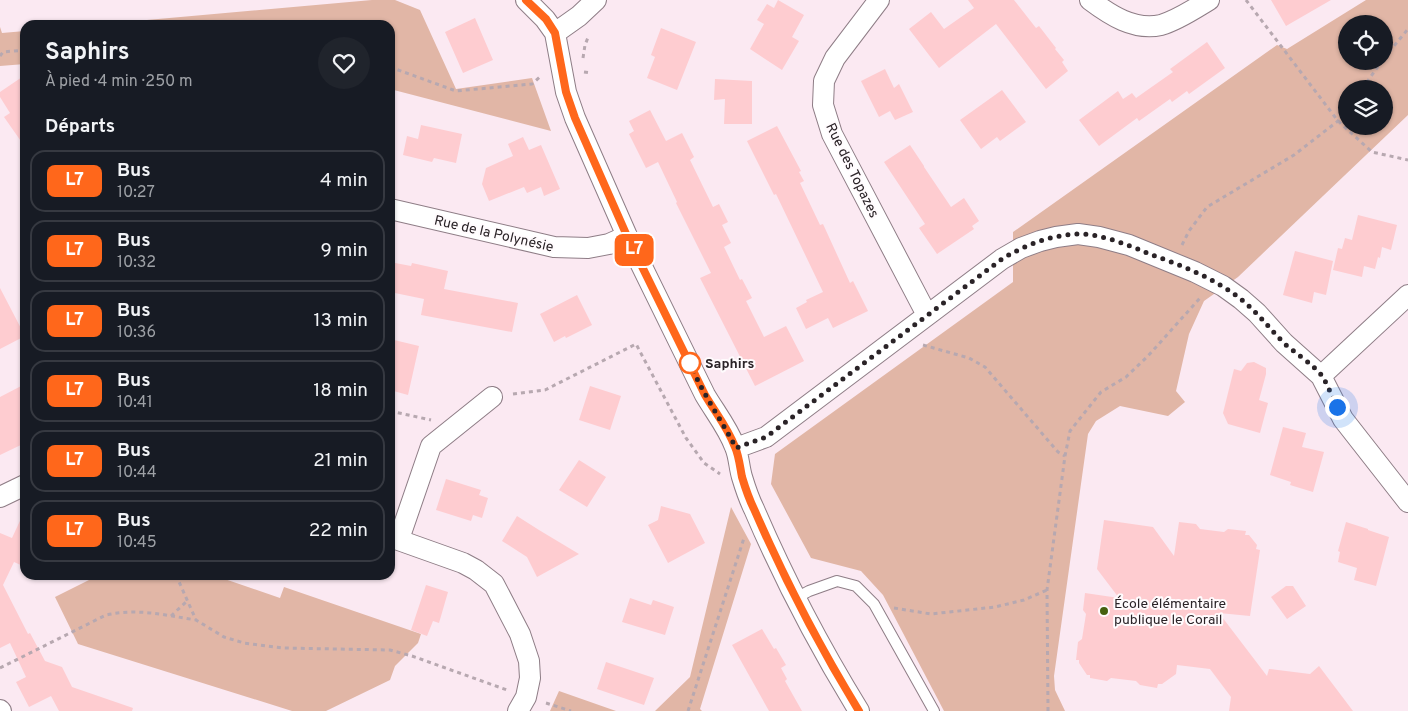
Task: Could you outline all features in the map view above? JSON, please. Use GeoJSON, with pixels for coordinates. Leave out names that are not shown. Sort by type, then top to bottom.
{"type":"FeatureCollection","features":[{"type":"Feature","properties":{"kind":"street"},"geometry":{"type":"LineString","coordinates":[[526,0],[546,19],[555,33],[566,92],[575,118],[627,236],[705,395],[736,448],[742,479],[753,508],[796,598],[826,657],[859,711]]}},
{"type":"Feature","properties":{"kind":"street"},"geometry":{"type":"LineString","coordinates":[[555,33],[579,16],[596,0]]}},
{"type":"Feature","properties":{"kind":"street","name":"Rue des Topazes"},"geometry":{"type":"LineString","coordinates":[[879,0],[835,58],[824,81],[823,105],[832,134],[928,315]]}},
{"type":"Feature","properties":{"kind":"street"},"geometry":{"type":"LineString","coordinates":[[1090,0],[1109,14],[1127,22],[1143,26],[1160,25],[1176,19],[1209,0]]}},
{"type":"Feature","properties":{"kind":"street","name":"Rue de la Polynésie"},"geometry":{"type":"LineString","coordinates":[[395,210],[554,247],[588,248],[609,244],[627,236]]}},
{"type":"Feature","properties":{"kind":"street"},"geometry":{"type":"LineString","coordinates":[[736,448],[766,437],[1002,259],[1021,248],[1056,237],[1078,234],[1129,245],[1195,272],[1223,286],[1241,299],[1258,313],[1284,343],[1321,376],[1343,418],[1408,502]]}},
{"type":"Feature","properties":{"kind":"street"},"geometry":{"type":"LineString","coordinates":[[1321,376],[1408,295]]}},
{"type":"Feature","properties":{"kind":"street"},"geometry":{"type":"LineString","coordinates":[[395,535],[430,446],[492,396]]}},
{"type":"Feature","properties":{"kind":"street"},"geometry":{"type":"LineString","coordinates":[[0,498],[20,488]]}},
{"type":"Feature","properties":{"kind":"street"},"geometry":{"type":"LineString","coordinates":[[395,538],[463,563],[494,584],[520,634],[529,661],[530,678],[522,704]]}},
{"type":"Feature","properties":{"kind":"lane"},"geometry":{"type":"LineString","coordinates":[[796,598],[837,581],[856,586],[874,604],[934,711]]}},
{"type":"Feature","properties":{"kind":"path"},"geometry":{"type":"LineString","coordinates":[[1179,250],[1189,231],[1207,207],[1294,156],[1338,120],[1246,0]]}},
{"type":"Feature","properties":{"kind":"path"},"geometry":{"type":"LineString","coordinates":[[1393,48],[1408,29]]}},
{"type":"Feature","properties":{"kind":"path"},"geometry":{"type":"LineString","coordinates":[[0,56],[1,50],[20,50]]}},
{"type":"Feature","properties":{"kind":"path"},"geometry":{"type":"LineString","coordinates":[[395,69],[456,91],[532,84],[542,74],[562,72],[592,73]]}},
{"type":"Feature","properties":{"kind":"path"},"geometry":{"type":"LineString","coordinates":[[1354,135],[1372,152],[1408,160]]}},
{"type":"Feature","properties":{"kind":"path"},"geometry":{"type":"LineString","coordinates":[[1048,711],[1047,590],[1070,431],[1101,392],[1126,377],[1148,356],[1203,294],[1215,300],[1223,286]]}},
{"type":"Feature","properties":{"kind":"path"},"geometry":{"type":"LineString","coordinates":[[492,396],[545,390],[636,344],[686,438],[704,464],[723,477]]}},
{"type":"Feature","properties":{"kind":"path"},"geometry":{"type":"LineString","coordinates":[[923,345],[969,358],[985,367],[1058,452],[1065,456]]}},
{"type":"Feature","properties":{"kind":"path"},"geometry":{"type":"LineString","coordinates":[[395,412],[455,426]]}},
{"type":"Feature","properties":{"kind":"path"},"geometry":{"type":"LineString","coordinates":[[688,711],[745,537]]}},
{"type":"Feature","properties":{"kind":"path"},"geometry":{"type":"LineString","coordinates":[[178,580],[196,620]]}},
{"type":"Feature","properties":{"kind":"path"},"geometry":{"type":"LineString","coordinates":[[874,604],[931,614],[995,607],[1024,600],[1047,590]]}},
{"type":"Feature","properties":{"kind":"path"},"geometry":{"type":"LineString","coordinates":[[171,616],[187,601]]}},
{"type":"Feature","properties":{"kind":"path"},"geometry":{"type":"LineString","coordinates":[[0,668],[106,615],[122,611],[142,611],[196,620],[224,637],[244,643],[283,648],[390,650],[412,656],[522,704],[571,711]]}},
{"type":"Feature","properties":{"kind":"shaded area"},"geometry":{"type":"Polygon","coordinates":[[[372,0],[395,0],[420,10],[456,89],[532,78],[551,131],[395,90],[395,20],[147,20],[372,0]]]}},
{"type":"Feature","properties":{"kind":"shaded area"},"geometry":{"type":"Polygon","coordinates":[[[1366,0],[1408,0],[1408,115],[1393,129],[1393,80],[1338,80],[1338,135],[1387,135],[1238,277],[1204,301],[1189,334],[1176,391],[1185,402],[1168,416],[1120,406],[1096,421],[1088,434],[1054,676],[1055,690],[1065,711],[944,711],[883,595],[861,571],[811,558],[771,484],[775,454],[1013,282],[1013,232],[1277,45],[1287,49],[1338,17],[1338,70],[1393,70],[1393,15],[1342,15],[1366,0]]]}},
{"type":"Feature","properties":{"kind":"shaded area"},"geometry":{"type":"Polygon","coordinates":[[[0,27],[2,33],[20,31],[20,64],[0,66],[0,27]]]}},
{"type":"Feature","properties":{"kind":"shaded area"},"geometry":{"type":"Polygon","coordinates":[[[731,507],[751,544],[700,709],[702,711],[655,711],[690,677],[731,507]]]}},
{"type":"Feature","properties":{"kind":"shaded area"},"geometry":{"type":"Polygon","coordinates":[[[89,580],[228,580],[280,598],[284,587],[421,634],[418,643],[395,666],[390,680],[326,711],[292,711],[78,644],[55,597],[89,580]]]}},
{"type":"Feature","properties":{"kind":"shaded area"},"geometry":{"type":"Polygon","coordinates":[[[559,691],[616,711],[550,711],[559,691]]]}},
{"type":"Feature","properties":{"kind":"building"},"geometry":{"type":"Polygon","coordinates":[[[778,0],[804,15],[792,37],[799,41],[782,70],[750,49],[764,24],[757,20],[767,4],[774,8],[778,0]]]}},
{"type":"Feature","properties":{"kind":"building"},"geometry":{"type":"Polygon","coordinates":[[[968,0],[1014,0],[1036,28],[1039,26],[1056,48],[1064,60],[1062,62],[1068,71],[1046,89],[996,24],[939,68],[909,29],[931,12],[944,29],[974,8],[968,0]]]}},
{"type":"Feature","properties":{"kind":"building"},"geometry":{"type":"Polygon","coordinates":[[[1271,0],[1331,0],[1286,26],[1271,0]]]}},
{"type":"Feature","properties":{"kind":"building"},"geometry":{"type":"Polygon","coordinates":[[[475,18],[493,60],[463,73],[445,32],[475,18]]]}},
{"type":"Feature","properties":{"kind":"building"},"geometry":{"type":"Polygon","coordinates":[[[661,28],[696,42],[677,90],[647,78],[655,57],[651,55],[661,28]]]}},
{"type":"Feature","properties":{"kind":"building"},"geometry":{"type":"Polygon","coordinates":[[[1207,42],[1225,68],[1189,94],[1187,91],[1172,102],[1170,99],[1139,121],[1137,118],[1099,146],[1079,120],[1118,91],[1123,99],[1132,93],[1136,98],[1173,72],[1170,69],[1207,42]]]}},
{"type":"Feature","properties":{"kind":"building"},"geometry":{"type":"Polygon","coordinates":[[[885,69],[894,88],[899,84],[913,112],[895,120],[890,111],[879,117],[861,81],[885,69]]]}},
{"type":"Feature","properties":{"kind":"building"},"geometry":{"type":"Polygon","coordinates":[[[20,78],[20,140],[4,117],[10,113],[0,97],[0,92],[20,78]]]}},
{"type":"Feature","properties":{"kind":"building"},"geometry":{"type":"Polygon","coordinates":[[[715,79],[752,81],[752,124],[724,124],[725,99],[714,100],[715,79]]]}},
{"type":"Feature","properties":{"kind":"building"},"geometry":{"type":"Polygon","coordinates":[[[1002,90],[1026,122],[1000,141],[997,137],[981,149],[960,120],[1002,90]]]}},
{"type":"Feature","properties":{"kind":"building"},"geometry":{"type":"Polygon","coordinates":[[[650,110],[666,141],[682,133],[694,157],[690,160],[713,207],[719,204],[728,222],[722,225],[731,243],[724,247],[740,280],[742,279],[752,298],[746,301],[764,337],[786,326],[804,361],[755,386],[700,278],[711,273],[658,162],[646,168],[629,134],[634,131],[629,121],[650,110]]]}},
{"type":"Feature","properties":{"kind":"building"},"geometry":{"type":"Polygon","coordinates":[[[421,125],[462,134],[456,163],[434,158],[432,162],[403,155],[407,136],[418,139],[421,125]]]}},
{"type":"Feature","properties":{"kind":"building"},"geometry":{"type":"Polygon","coordinates":[[[777,126],[801,171],[799,172],[804,181],[800,183],[820,225],[823,224],[850,283],[853,281],[868,311],[833,328],[828,318],[806,329],[796,308],[807,302],[806,300],[823,292],[776,194],[774,195],[747,141],[777,126]]]}},
{"type":"Feature","properties":{"kind":"building"},"geometry":{"type":"Polygon","coordinates":[[[523,137],[529,150],[541,145],[560,189],[544,196],[541,187],[527,193],[524,187],[489,201],[482,184],[486,168],[513,156],[508,144],[523,137]]]}},
{"type":"Feature","properties":{"kind":"building"},"geometry":{"type":"Polygon","coordinates":[[[910,145],[951,207],[964,198],[979,221],[972,226],[974,229],[937,254],[919,228],[925,224],[884,162],[910,145]]]}},
{"type":"Feature","properties":{"kind":"building"},"geometry":{"type":"Polygon","coordinates":[[[1358,215],[1397,225],[1391,250],[1382,247],[1375,269],[1364,266],[1362,277],[1333,270],[1338,248],[1342,249],[1345,238],[1352,240],[1358,215]]]}},
{"type":"Feature","properties":{"kind":"building"},"geometry":{"type":"Polygon","coordinates":[[[1295,251],[1333,261],[1326,295],[1314,292],[1312,303],[1283,295],[1295,251]]]}},
{"type":"Feature","properties":{"kind":"building"},"geometry":{"type":"Polygon","coordinates":[[[395,263],[411,266],[412,263],[448,271],[444,289],[518,303],[512,332],[421,315],[424,299],[395,293],[395,263]]]}},
{"type":"Feature","properties":{"kind":"building"},"geometry":{"type":"Polygon","coordinates":[[[0,288],[20,326],[20,339],[0,349],[0,288]]]}},
{"type":"Feature","properties":{"kind":"building"},"geometry":{"type":"Polygon","coordinates":[[[577,295],[592,325],[554,342],[540,314],[577,295]]]}},
{"type":"Feature","properties":{"kind":"building"},"geometry":{"type":"Polygon","coordinates":[[[395,340],[419,346],[408,395],[395,391],[395,340]]]}},
{"type":"Feature","properties":{"kind":"building"},"geometry":{"type":"Polygon","coordinates":[[[1254,362],[1266,368],[1259,400],[1268,403],[1260,433],[1228,424],[1223,413],[1234,369],[1241,371],[1247,363],[1254,362]]]}},
{"type":"Feature","properties":{"kind":"building"},"geometry":{"type":"Polygon","coordinates":[[[590,386],[621,396],[610,430],[579,420],[590,386]]]}},
{"type":"Feature","properties":{"kind":"building"},"geometry":{"type":"Polygon","coordinates":[[[20,387],[20,445],[0,455],[0,397],[20,387]]]}},
{"type":"Feature","properties":{"kind":"building"},"geometry":{"type":"Polygon","coordinates":[[[1283,427],[1306,433],[1302,447],[1324,452],[1313,492],[1290,485],[1291,482],[1270,475],[1283,427]]]}},
{"type":"Feature","properties":{"kind":"building"},"geometry":{"type":"Polygon","coordinates":[[[579,460],[606,477],[587,507],[559,490],[579,460]]]}},
{"type":"Feature","properties":{"kind":"building"},"geometry":{"type":"Polygon","coordinates":[[[446,479],[481,490],[479,495],[488,498],[482,518],[473,515],[471,521],[436,510],[446,479]]]}},
{"type":"Feature","properties":{"kind":"building"},"geometry":{"type":"Polygon","coordinates":[[[661,506],[690,514],[705,543],[668,563],[648,525],[658,520],[661,506]]]}},
{"type":"Feature","properties":{"kind":"building"},"geometry":{"type":"Polygon","coordinates":[[[517,516],[579,554],[537,577],[527,557],[502,541],[517,516]]]}},
{"type":"Feature","properties":{"kind":"building"},"geometry":{"type":"Polygon","coordinates":[[[1104,520],[1153,527],[1174,556],[1179,522],[1196,524],[1200,529],[1224,532],[1228,529],[1246,531],[1245,535],[1249,535],[1257,545],[1256,549],[1260,550],[1250,616],[1219,613],[1267,676],[1269,669],[1310,674],[1319,666],[1353,711],[1229,711],[1231,697],[1210,669],[1177,665],[1176,674],[1162,684],[1158,684],[1157,688],[1140,685],[1136,681],[1111,678],[1107,681],[1090,678],[1090,675],[1087,675],[1079,663],[1079,660],[1076,660],[1078,642],[1082,639],[1086,614],[1083,610],[1085,593],[1119,598],[1097,569],[1104,520]]]}},
{"type":"Feature","properties":{"kind":"building"},"geometry":{"type":"Polygon","coordinates":[[[20,521],[20,565],[14,562],[3,585],[28,634],[30,633],[45,661],[62,667],[72,687],[133,708],[132,711],[59,711],[51,696],[29,707],[16,682],[26,677],[10,643],[0,648],[0,533],[12,538],[20,521]]]}},
{"type":"Feature","properties":{"kind":"building"},"geometry":{"type":"Polygon","coordinates":[[[1346,522],[1389,537],[1376,586],[1354,580],[1357,568],[1338,562],[1340,552],[1338,551],[1346,522]]]}},
{"type":"Feature","properties":{"kind":"building"},"geometry":{"type":"Polygon","coordinates":[[[426,585],[448,592],[439,623],[433,621],[427,636],[411,630],[426,585]]]}},
{"type":"Feature","properties":{"kind":"building"},"geometry":{"type":"Polygon","coordinates":[[[1286,586],[1293,586],[1306,606],[1287,619],[1271,597],[1286,586]]]}},
{"type":"Feature","properties":{"kind":"building"},"geometry":{"type":"Polygon","coordinates":[[[630,598],[651,605],[653,600],[674,607],[665,635],[622,622],[630,598]]]}},
{"type":"Feature","properties":{"kind":"building"},"geometry":{"type":"Polygon","coordinates":[[[762,629],[786,665],[781,668],[787,679],[785,681],[802,711],[769,711],[732,645],[762,629]]]}},
{"type":"Feature","properties":{"kind":"building"},"geometry":{"type":"Polygon","coordinates":[[[606,662],[654,678],[644,705],[597,689],[606,662]]]}},
{"type":"Feature","properties":{"kind":"bus line","name":"L7"},"geometry":{"type":"LineString","coordinates":[[526,0],[546,19],[555,33],[562,62],[566,92],[575,118],[627,236],[705,395],[736,448],[742,479],[753,508],[796,598],[826,657],[859,711]]}},
{"type":"Feature","properties":{"kind":"place","name":"Saphirs"},"geometry":{"type":"Point","coordinates":[690,363]}},
{"type":"Feature","properties":{"kind":"place","name":"École élémentaire publique le Corail"},"geometry":{"type":"Point","coordinates":[1104,611]}},
{"type":"Feature","properties":{"kind":"route"},"geometry":{"type":"LineString","coordinates":[[690,363],[705,395],[736,448],[766,437],[1002,259],[1021,248],[1040,241],[1078,234],[1129,245],[1195,272],[1223,286],[1258,313],[1284,343],[1321,376],[1337,407]]}}]}
